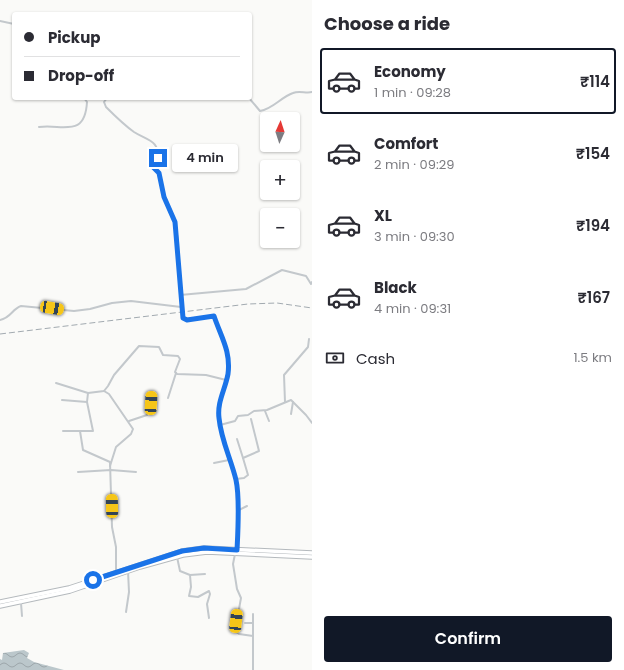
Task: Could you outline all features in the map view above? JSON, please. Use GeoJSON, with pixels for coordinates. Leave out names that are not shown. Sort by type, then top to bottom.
{"type":"FeatureCollection","features":[{"type":"Feature","properties":{"kind":"highway"},"geometry":{"type":"LineString","coordinates":[[0,602],[69,588],[182,551],[204,548],[236,552],[312,557]]}},
{"type":"Feature","properties":{"kind":"highway"},"geometry":{"type":"LineString","coordinates":[[0,606],[21,603],[70,591],[128,571],[178,557],[207,552],[312,553]]}},
{"type":"Feature","properties":{"kind":"street"},"geometry":{"type":"LineString","coordinates":[[0,21],[12,24]]}},
{"type":"Feature","properties":{"kind":"street"},"geometry":{"type":"LineString","coordinates":[[251,100],[260,111],[266,110],[293,93],[300,91],[312,92]]}},
{"type":"Feature","properties":{"kind":"street"},"geometry":{"type":"LineString","coordinates":[[39,127],[74,127],[78,125],[87,108],[86,100]]}},
{"type":"Feature","properties":{"kind":"street"},"geometry":{"type":"LineString","coordinates":[[106,100],[104,102],[106,107],[134,132],[148,139],[157,150],[157,160],[152,166],[159,173],[164,197],[175,222],[178,241],[182,316],[185,320],[214,316],[220,335],[228,351],[226,380],[218,403],[220,425],[229,460],[236,479],[239,524],[233,564],[237,589],[241,598],[235,630],[239,634],[253,636]]}},
{"type":"Feature","properties":{"kind":"street"},"geometry":{"type":"LineString","coordinates":[[180,295],[246,289],[282,270],[306,276],[312,284]]}},
{"type":"Feature","properties":{"kind":"street"},"geometry":{"type":"LineString","coordinates":[[0,320],[9,317],[21,306],[74,311],[90,309],[112,303],[131,301],[181,307]]}},
{"type":"Feature","properties":{"kind":"street"},"geometry":{"type":"LineString","coordinates":[[285,402],[284,375],[308,347],[309,339]]}},
{"type":"Feature","properties":{"kind":"street"},"geometry":{"type":"LineString","coordinates":[[104,391],[114,375],[139,346],[159,347],[163,355],[178,356],[180,359],[168,398]]}},
{"type":"Feature","properties":{"kind":"street"},"geometry":{"type":"LineString","coordinates":[[176,373],[206,375],[226,380]]}},
{"type":"Feature","properties":{"kind":"street"},"geometry":{"type":"LineString","coordinates":[[56,383],[88,393],[104,391],[109,394],[120,412],[129,421],[133,432],[116,447],[110,469]]}},
{"type":"Feature","properties":{"kind":"street"},"geometry":{"type":"LineString","coordinates":[[63,431],[93,431],[87,402],[88,393]]}},
{"type":"Feature","properties":{"kind":"street"},"geometry":{"type":"LineString","coordinates":[[129,421],[147,415],[151,393]]}},
{"type":"Feature","properties":{"kind":"street"},"geometry":{"type":"LineString","coordinates":[[62,400],[87,402]]}},
{"type":"Feature","properties":{"kind":"street"},"geometry":{"type":"LineString","coordinates":[[220,425],[235,421],[238,416],[248,415],[254,411],[265,411],[291,400],[312,423]]}},
{"type":"Feature","properties":{"kind":"street"},"geometry":{"type":"LineString","coordinates":[[291,414],[293,402]]}},
{"type":"Feature","properties":{"kind":"street"},"geometry":{"type":"LineString","coordinates":[[265,411],[269,421]]}},
{"type":"Feature","properties":{"kind":"street"},"geometry":{"type":"LineString","coordinates":[[243,458],[259,451],[251,419]]}},
{"type":"Feature","properties":{"kind":"street"},"geometry":{"type":"LineString","coordinates":[[80,432],[81,446],[83,450],[92,453],[100,459],[108,461],[110,469],[112,527],[116,547],[116,572]]}},
{"type":"Feature","properties":{"kind":"street"},"geometry":{"type":"LineString","coordinates":[[236,479],[244,478],[248,475],[238,439]]}},
{"type":"Feature","properties":{"kind":"street"},"geometry":{"type":"LineString","coordinates":[[214,463],[229,460]]}},
{"type":"Feature","properties":{"kind":"street"},"geometry":{"type":"LineString","coordinates":[[78,472],[110,469],[136,472]]}},
{"type":"Feature","properties":{"kind":"street"},"geometry":{"type":"LineString","coordinates":[[237,511],[247,506]]}},
{"type":"Feature","properties":{"kind":"street"},"geometry":{"type":"LineString","coordinates":[[178,557],[180,571],[190,575],[205,574]]}},
{"type":"Feature","properties":{"kind":"street"},"geometry":{"type":"LineString","coordinates":[[126,612],[129,592],[128,571]]}},
{"type":"Feature","properties":{"kind":"street"},"geometry":{"type":"LineString","coordinates":[[190,575],[191,586],[189,596],[198,597],[209,591],[210,594],[206,604],[209,618]]}},
{"type":"Feature","properties":{"kind":"street"},"geometry":{"type":"LineString","coordinates":[[21,603],[22,616]]}},
{"type":"Feature","properties":{"kind":"street"},"geometry":{"type":"LineString","coordinates":[[253,614],[253,670]]}},
{"type":"Feature","properties":{"kind":"street"},"geometry":{"type":"LineString","coordinates":[[245,623],[253,623]]}},
{"type":"Feature","properties":{"kind":"water"},"geometry":{"type":"Polygon","coordinates":[[[24,650],[29,653],[27,658],[34,662],[64,670],[0,670],[0,659],[2,660],[3,653],[24,650]]]}},
{"type":"Feature","properties":{"kind":"railway"},"geometry":{"type":"LineString","coordinates":[[0,334],[248,304],[277,303],[312,308]]}},
{"type":"Feature","properties":{"kind":"route"},"geometry":{"type":"LineString","coordinates":[[93,580],[182,551],[204,548],[237,550],[239,524],[236,480],[223,442],[218,403],[228,374],[228,351],[220,335],[214,316],[183,320],[181,312],[178,241],[175,222],[164,197],[159,173],[152,166],[158,158]]}}]}
